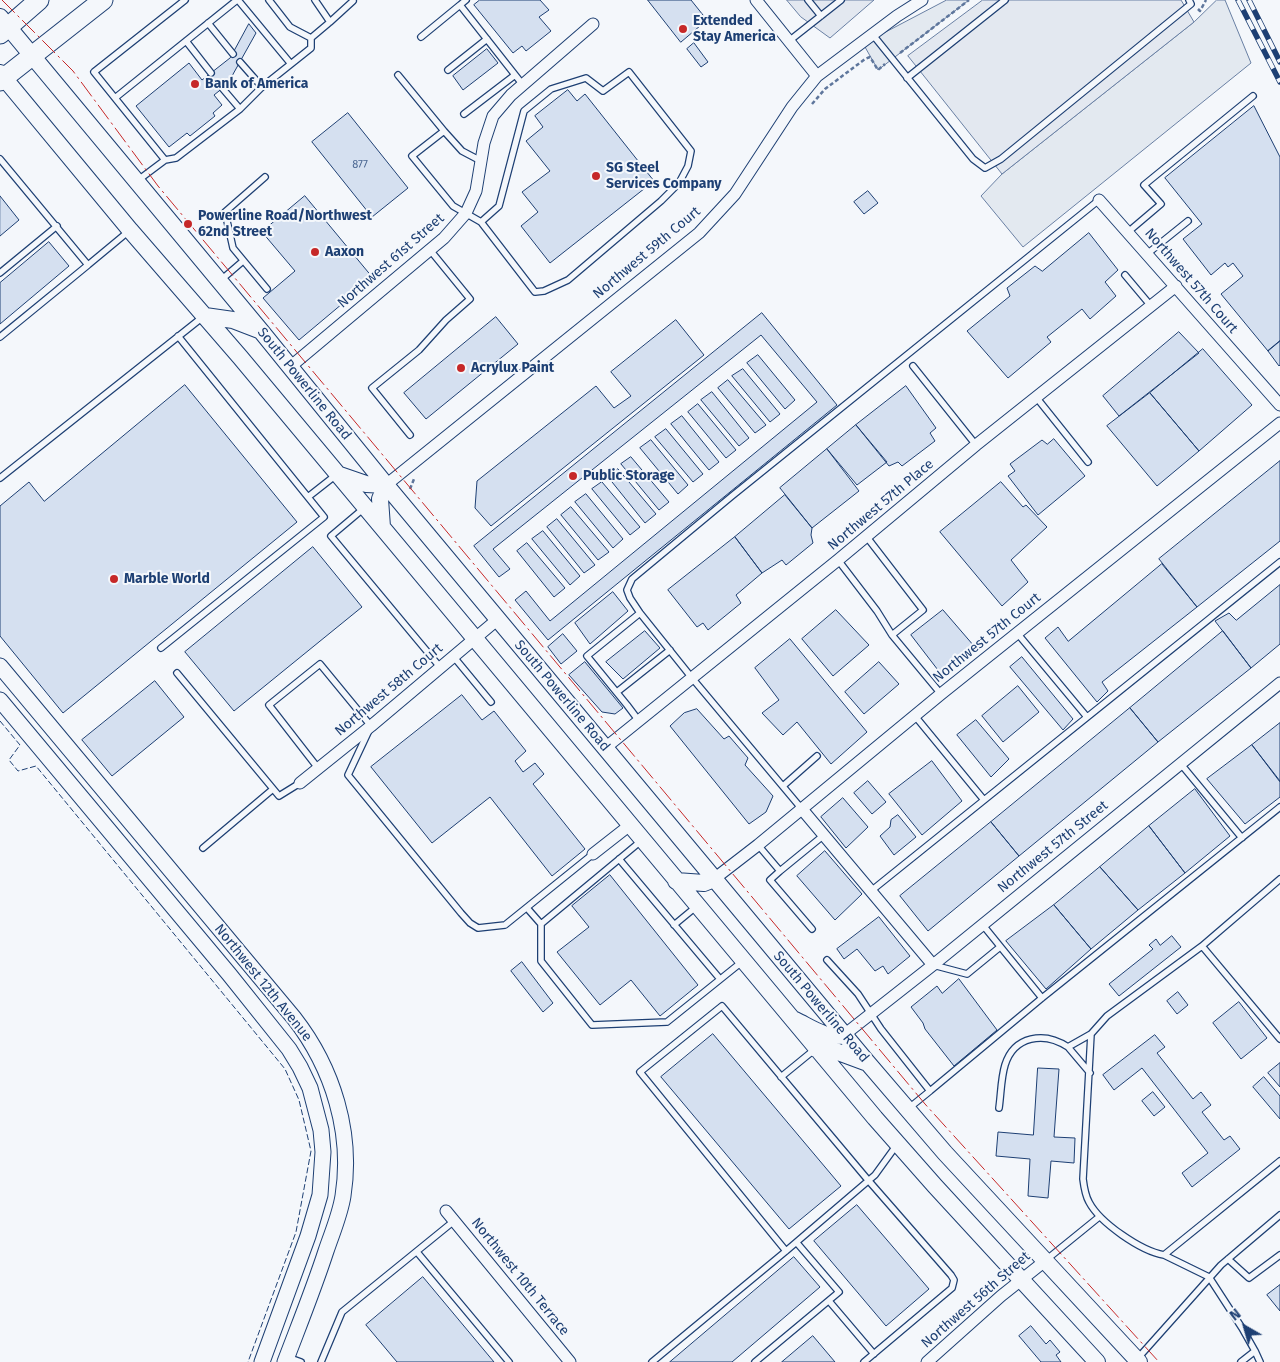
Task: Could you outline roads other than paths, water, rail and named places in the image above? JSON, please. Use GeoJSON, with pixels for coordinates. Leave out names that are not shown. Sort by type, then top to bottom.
{"type":"FeatureCollection","features":[{"type":"Feature","properties":{"kind":"main road"},"geometry":{"type":"LineString","coordinates":[[3,26],[39,0]]}},
{"type":"Feature","properties":{"kind":"main road"},"geometry":{"type":"LineString","coordinates":[[103,0],[32,56],[1,77],[341,478],[816,1049],[898,1145],[1098,1362]]}},
{"type":"Feature","properties":{"kind":"main road","name":"South Powerline Road"},"geometry":{"type":"LineString","coordinates":[[3,26],[32,56],[220,281],[386,485],[844,1035],[908,1110],[1137,1361]]}},
{"type":"Feature","properties":{"kind":"main road"},"geometry":{"type":"LineString","coordinates":[[205,316],[233,320],[261,331]]}},
{"type":"Feature","properties":{"kind":"main road"},"geometry":{"type":"LineString","coordinates":[[341,478],[366,484],[386,485],[380,499],[382,528]]}},
{"type":"Feature","properties":{"kind":"main road"},"geometry":{"type":"LineString","coordinates":[[676,881],[704,883],[714,879]]}},
{"type":"Feature","properties":{"kind":"main road"},"geometry":{"type":"LineString","coordinates":[[789,1016],[827,1035],[833,1037],[844,1035]]}},
{"type":"Feature","properties":{"kind":"main road"},"geometry":{"type":"LineString","coordinates":[[816,1049],[830,1049],[867,1062]]}},
{"type":"Feature","properties":{"kind":"street"},"geometry":{"type":"LineString","coordinates":[[756,0],[817,76]]}},
{"type":"Feature","properties":{"kind":"street","name":"Northwest 59th Court"},"geometry":{"type":"LineString","coordinates":[[386,485],[699,233],[735,194],[792,107],[817,76],[897,16],[922,0]]}},
{"type":"Feature","properties":{"kind":"street","name":"Northwest 61st Street"},"geometry":{"type":"LineString","coordinates":[[290,367],[444,238],[466,213],[476,191],[484,143],[493,116],[523,85],[593,24]]}},
{"type":"Feature","properties":{"kind":"street","name":"Northwest 57th Court"},"geometry":{"type":"LineString","coordinates":[[1099,200],[1280,405]]}},
{"type":"Feature","properties":{"kind":"street","name":"Northwest 57th Place"},"geometry":{"type":"LineString","coordinates":[[605,748],[838,560],[976,445],[1176,286]]}},
{"type":"Feature","properties":{"kind":"street","name":"Northwest 57th Court"},"geometry":{"type":"LineString","coordinates":[[714,879],[941,694],[1280,423]]}},
{"type":"Feature","properties":{"kind":"street","name":"Northwest 58th Court"},"geometry":{"type":"LineString","coordinates":[[300,783],[498,619]]}},
{"type":"Feature","properties":{"kind":"street","name":"Northwest 12th Avenue"},"geometry":{"type":"LineString","coordinates":[[0,666],[246,959],[309,1037],[330,1080],[343,1127],[345,1174],[342,1198],[291,1360]]}},
{"type":"Feature","properties":{"kind":"street","name":"Northwest 57th Street"},"geometry":{"type":"LineString","coordinates":[[844,1035],[1280,682]]}},
{"type":"Feature","properties":{"kind":"street","name":"Northwest 12th Avenue"},"geometry":{"type":"LineString","coordinates":[[0,700],[275,1031],[300,1067],[310,1088],[322,1137],[323,1173],[320,1195],[316,1215],[262,1362]]}},
{"type":"Feature","properties":{"kind":"street"},"geometry":{"type":"LineString","coordinates":[[802,808],[933,964]]}},
{"type":"Feature","properties":{"kind":"street"},"geometry":{"type":"LineString","coordinates":[[593,854],[630,825]]}},
{"type":"Feature","properties":{"kind":"street"},"geometry":{"type":"LineString","coordinates":[[229,974],[246,959]]}},
{"type":"Feature","properties":{"kind":"street","name":"Northwest 10th Terrace"},"geometry":{"type":"LineString","coordinates":[[446,1211],[570,1362]]}},
{"type":"Feature","properties":{"kind":"street","name":"Northwest 56th Street"},"geometry":{"type":"LineString","coordinates":[[927,1362],[1045,1261]]}},
{"type":"Feature","properties":{"kind":"street"},"geometry":{"type":"LineString","coordinates":[[267,1347],[291,1360]]}},
{"type":"Feature","properties":{"kind":"lane"},"geometry":{"type":"LineString","coordinates":[[165,160],[94,72],[185,0]]}},
{"type":"Feature","properties":{"kind":"lane"},"geometry":{"type":"LineString","coordinates":[[115,98],[237,0],[291,64]]}},
{"type":"Feature","properties":{"kind":"lane"},"geometry":{"type":"LineString","coordinates":[[268,0],[290,27],[311,38]]}},
{"type":"Feature","properties":{"kind":"lane"},"geometry":{"type":"LineString","coordinates":[[315,0],[330,22]]}},
{"type":"Feature","properties":{"kind":"lane"},"geometry":{"type":"LineString","coordinates":[[137,182],[165,160],[176,158],[240,109],[262,87],[311,48],[311,38],[353,0]]}},
{"type":"Feature","properties":{"kind":"lane"},"geometry":{"type":"LineString","coordinates":[[421,37],[466,0]]}},
{"type":"Feature","properties":{"kind":"lane"},"geometry":{"type":"LineString","coordinates":[[808,0],[821,16]]}},
{"type":"Feature","properties":{"kind":"lane"},"geometry":{"type":"LineString","coordinates":[[789,41],[840,0]]}},
{"type":"Feature","properties":{"kind":"lane"},"geometry":{"type":"LineString","coordinates":[[907,78],[1005,0]]}},
{"type":"Feature","properties":{"kind":"lane"},"geometry":{"type":"LineString","coordinates":[[873,35],[973,159],[985,168],[1001,158],[1191,1]]}},
{"type":"Feature","properties":{"kind":"lane"},"geometry":{"type":"LineString","coordinates":[[460,5],[523,85]]}},
{"type":"Feature","properties":{"kind":"lane"},"geometry":{"type":"LineString","coordinates":[[208,24],[233,54]]}},
{"type":"Feature","properties":{"kind":"lane"},"geometry":{"type":"LineString","coordinates":[[448,70],[487,39]]}},
{"type":"Feature","properties":{"kind":"lane"},"geometry":{"type":"LineString","coordinates":[[186,41],[211,73]]}},
{"type":"Feature","properties":{"kind":"lane"},"geometry":{"type":"LineString","coordinates":[[240,62],[262,87]]}},
{"type":"Feature","properties":{"kind":"lane"},"geometry":{"type":"LineString","coordinates":[[444,130],[412,156],[453,206],[481,222],[535,292],[544,291],[568,280],[661,201],[679,183],[688,166],[691,151],[629,72],[603,91],[586,78],[551,89],[524,111],[499,206],[481,222]]}},
{"type":"Feature","properties":{"kind":"lane"},"geometry":{"type":"LineString","coordinates":[[464,114],[515,74]]}},
{"type":"Feature","properties":{"kind":"lane"},"geometry":{"type":"LineString","coordinates":[[398,75],[462,151],[481,162]]}},
{"type":"Feature","properties":{"kind":"lane"},"geometry":{"type":"LineString","coordinates":[[223,89],[240,109]]}},
{"type":"Feature","properties":{"kind":"lane"},"geometry":{"type":"LineString","coordinates":[[1128,232],[1160,204],[1144,185],[1253,96]]}},
{"type":"Feature","properties":{"kind":"lane"},"geometry":{"type":"LineString","coordinates":[[0,159],[88,265]]}},
{"type":"Feature","properties":{"kind":"lane"},"geometry":{"type":"LineString","coordinates":[[265,177],[225,212],[232,248],[266,289]]}},
{"type":"Feature","properties":{"kind":"lane"},"geometry":{"type":"LineString","coordinates":[[802,808],[692,678],[640,613],[627,590],[632,580],[732,496],[1099,200]]}},
{"type":"Feature","properties":{"kind":"lane"},"geometry":{"type":"LineString","coordinates":[[1148,254],[1188,221]]}},
{"type":"Feature","properties":{"kind":"lane"},"geometry":{"type":"LineString","coordinates":[[0,273],[56,226]]}},
{"type":"Feature","properties":{"kind":"lane"},"geometry":{"type":"LineString","coordinates":[[0,337],[130,230]]}},
{"type":"Feature","properties":{"kind":"lane"},"geometry":{"type":"LineString","coordinates":[[410,435],[372,388],[418,350],[446,320],[470,299],[430,250]]}},
{"type":"Feature","properties":{"kind":"lane"},"geometry":{"type":"LineString","coordinates":[[220,281],[243,261]]}},
{"type":"Feature","properties":{"kind":"lane"},"geometry":{"type":"LineString","coordinates":[[1125,275],[1151,306]]}},
{"type":"Feature","properties":{"kind":"lane"},"geometry":{"type":"LineString","coordinates":[[0,478],[205,316]]}},
{"type":"Feature","properties":{"kind":"lane"},"geometry":{"type":"LineString","coordinates":[[161,648],[324,517],[178,336]]}},
{"type":"Feature","properties":{"kind":"lane"},"geometry":{"type":"LineString","coordinates":[[913,366],[976,445]]}},
{"type":"Feature","properties":{"kind":"lane"},"geometry":{"type":"LineString","coordinates":[[1036,397],[1088,462]]}},
{"type":"Feature","properties":{"kind":"lane"},"geometry":{"type":"LineString","coordinates":[[308,497],[341,478]]}},
{"type":"Feature","properties":{"kind":"lane"},"geometry":{"type":"LineString","coordinates":[[365,507],[331,536],[440,667]]}},
{"type":"Feature","properties":{"kind":"lane"},"geometry":{"type":"LineString","coordinates":[[866,536],[923,610],[892,635]]}},
{"type":"Feature","properties":{"kind":"lane"},"geometry":{"type":"LineString","coordinates":[[838,560],[877,611],[892,635],[941,694]]}},
{"type":"Feature","properties":{"kind":"lane"},"geometry":{"type":"LineString","coordinates":[[871,891],[1280,562]]}},
{"type":"Feature","properties":{"kind":"lane"},"geometry":{"type":"LineString","coordinates":[[639,721],[587,656],[640,613]]}},
{"type":"Feature","properties":{"kind":"lane"},"geometry":{"type":"LineString","coordinates":[[1017,633],[1087,717]]}},
{"type":"Feature","properties":{"kind":"lane"},"geometry":{"type":"LineString","coordinates":[[617,692],[670,650]]}},
{"type":"Feature","properties":{"kind":"lane"},"geometry":{"type":"LineString","coordinates":[[453,656],[491,702]]}},
{"type":"Feature","properties":{"kind":"lane"},"geometry":{"type":"LineString","coordinates":[[318,768],[269,705],[320,664],[371,726],[348,775],[461,913],[478,928],[505,925],[593,854]]}},
{"type":"Feature","properties":{"kind":"lane"},"geometry":{"type":"LineString","coordinates":[[177,673],[279,796],[300,783]]}},
{"type":"Feature","properties":{"kind":"lane"},"geometry":{"type":"LineString","coordinates":[[915,716],[984,800]]}},
{"type":"Feature","properties":{"kind":"lane"},"geometry":{"type":"LineString","coordinates":[[783,786],[817,756]]}},
{"type":"Feature","properties":{"kind":"lane"},"geometry":{"type":"LineString","coordinates":[[1180,763],[1242,838]]}},
{"type":"Feature","properties":{"kind":"lane"},"geometry":{"type":"LineString","coordinates":[[203,848],[273,789]]}},
{"type":"Feature","properties":{"kind":"lane"},"geometry":{"type":"LineString","coordinates":[[908,1110],[1042,998],[1280,807]]}},
{"type":"Feature","properties":{"kind":"lane"},"geometry":{"type":"LineString","coordinates":[[812,929],[770,880],[824,835]]}},
{"type":"Feature","properties":{"kind":"lane"},"geometry":{"type":"LineString","coordinates":[[541,924],[642,840]]}},
{"type":"Feature","properties":{"kind":"lane"},"geometry":{"type":"LineString","coordinates":[[758,845],[780,871]]}},
{"type":"Feature","properties":{"kind":"lane"},"geometry":{"type":"LineString","coordinates":[[619,859],[720,980]]}},
{"type":"Feature","properties":{"kind":"lane"},"geometry":{"type":"LineString","coordinates":[[1068,1047],[1091,1034],[1107,1016],[1202,946],[1280,879]]}},
{"type":"Feature","properties":{"kind":"lane"},"geometry":{"type":"LineString","coordinates":[[674,925],[697,906]]}},
{"type":"Feature","properties":{"kind":"lane"},"geometry":{"type":"LineString","coordinates":[[527,908],[541,924],[541,961],[592,1025],[667,1022],[743,961]]}},
{"type":"Feature","properties":{"kind":"lane"},"geometry":{"type":"LineString","coordinates":[[982,924],[1042,998]]}},
{"type":"Feature","properties":{"kind":"lane"},"geometry":{"type":"LineString","coordinates":[[1202,946],[1280,1039]]}},
{"type":"Feature","properties":{"kind":"lane"},"geometry":{"type":"LineString","coordinates":[[933,964],[967,974],[1000,947]]}},
{"type":"Feature","properties":{"kind":"lane"},"geometry":{"type":"LineString","coordinates":[[828,960],[858,994],[930,1091]]}},
{"type":"Feature","properties":{"kind":"lane"},"geometry":{"type":"LineString","coordinates":[[786,1252],[640,1072],[722,1006],[954,1280],[952,1288],[864,1362]]}},
{"type":"Feature","properties":{"kind":"lane"},"geometry":{"type":"LineString","coordinates":[[1091,1034],[1083,1180],[1085,1192],[1099,1217],[1139,1246],[1154,1253],[1164,1255],[1209,1277],[1242,1328],[1260,1362]]}},
{"type":"Feature","properties":{"kind":"lane"},"geometry":{"type":"LineString","coordinates":[[999,1108],[1004,1067],[1009,1055],[1018,1045],[1031,1039],[1041,1037],[1060,1041],[1068,1047],[1090,1073]]}},
{"type":"Feature","properties":{"kind":"lane"},"geometry":{"type":"LineString","coordinates":[[781,1077],[816,1049]]}},
{"type":"Feature","properties":{"kind":"lane"},"geometry":{"type":"LineString","coordinates":[[652,1362],[786,1252],[875,1175],[898,1145]]}},
{"type":"Feature","properties":{"kind":"lane"},"geometry":{"type":"LineString","coordinates":[[1164,1255],[1280,1161]]}},
{"type":"Feature","properties":{"kind":"lane"},"geometry":{"type":"LineString","coordinates":[[1137,1361],[1209,1277],[1280,1215]]}},
{"type":"Feature","properties":{"kind":"lane"},"geometry":{"type":"LineString","coordinates":[[1045,1261],[1099,1217]]}},
{"type":"Feature","properties":{"kind":"lane"},"geometry":{"type":"LineString","coordinates":[[321,1362],[342,1312],[454,1221]]}},
{"type":"Feature","properties":{"kind":"lane"},"geometry":{"type":"LineString","coordinates":[[756,1362],[839,1292],[796,1243]]}},
{"type":"Feature","properties":{"kind":"lane"},"geometry":{"type":"LineString","coordinates":[[417,1252],[509,1362]]}},
{"type":"Feature","properties":{"kind":"lane"},"geometry":{"type":"LineString","coordinates":[[1228,1259],[1249,1278],[1280,1255]]}},
{"type":"Feature","properties":{"kind":"lane"},"geometry":{"type":"LineString","coordinates":[[829,1301],[874,1354]]}},
{"type":"Feature","properties":{"kind":"lane"},"geometry":{"type":"LineString","coordinates":[[1241,1362],[1254,1351]]}},
{"type":"Feature","properties":{"kind":"railway"},"geometry":{"type":"LineString","coordinates":[[1238,0],[1280,82]]}},
{"type":"Feature","properties":{"kind":"railway"},"geometry":{"type":"LineString","coordinates":[[1249,0],[1280,62]]}},
{"type":"Feature","properties":{"kind":"place","name":"Extended Stay America"},"geometry":{"type":"Point","coordinates":[683,29]}},
{"type":"Feature","properties":{"kind":"place","name":"Bank of America"},"geometry":{"type":"Point","coordinates":[195,84]}},
{"type":"Feature","properties":{"kind":"place","name":"SG Steel Services Company"},"geometry":{"type":"Point","coordinates":[596,176]}},
{"type":"Feature","properties":{"kind":"place","name":"Powerline Road/Northwest 62nd Street"},"geometry":{"type":"Point","coordinates":[188,224]}},
{"type":"Feature","properties":{"kind":"place","name":"Aaxon"},"geometry":{"type":"Point","coordinates":[315,252]}},
{"type":"Feature","properties":{"kind":"place","name":"Acrylux Paint"},"geometry":{"type":"Point","coordinates":[461,368]}},
{"type":"Feature","properties":{"kind":"place","name":"Public Storage"},"geometry":{"type":"Point","coordinates":[573,476]}},
{"type":"Feature","properties":{"kind":"place","name":"Marble World"},"geometry":{"type":"Point","coordinates":[114,579]}}]}
